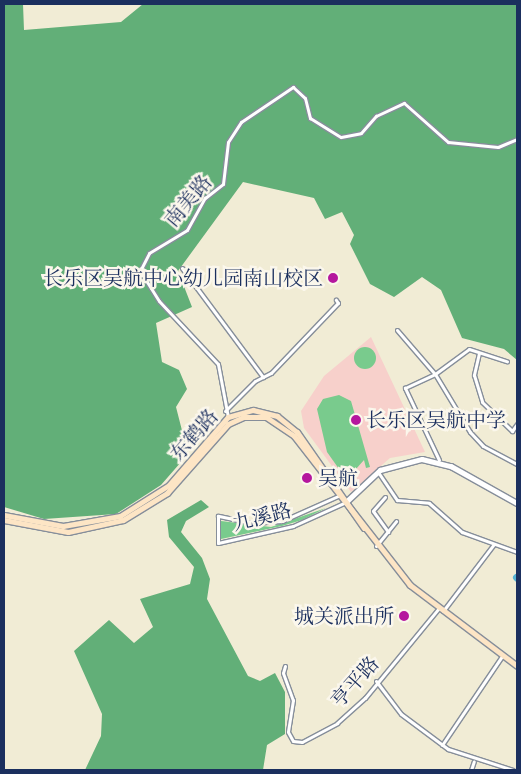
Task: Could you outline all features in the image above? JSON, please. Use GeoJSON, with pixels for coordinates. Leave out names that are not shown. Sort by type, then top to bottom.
{"type":"FeatureCollection","features":[{"type":"Feature","properties":{"kind":"main road","name":"东鹤路"},"geometry":{"type":"LineString","coordinates":[[4,515],[63,526],[120,516],[169,485],[228,417],[253,410],[282,419],[346,502],[376,546],[410,585],[517,666]]}},
{"type":"Feature","properties":{"kind":"main road","name":"东鹤路"},"geometry":{"type":"LineString","coordinates":[[4,520],[68,532],[123,520],[167,493],[228,424],[253,415],[287,429],[338,496],[346,502]]}},
{"type":"Feature","properties":{"kind":"street","name":"南美路"},"geometry":{"type":"LineString","coordinates":[[228,417],[225,411],[218,364],[159,301],[140,271],[149,253],[187,230],[205,198],[223,184],[228,142],[241,122],[293,87],[305,98],[310,118],[341,137],[361,133],[376,116],[404,103],[448,142],[498,147],[517,139]]}},
{"type":"Feature","properties":{"kind":"street"},"geometry":{"type":"LineString","coordinates":[[182,268],[263,377]]}},
{"type":"Feature","properties":{"kind":"street"},"geometry":{"type":"LineString","coordinates":[[225,411],[263,377],[272,373],[338,303],[336,300]]}},
{"type":"Feature","properties":{"kind":"street"},"geometry":{"type":"LineString","coordinates":[[398,330],[435,374],[457,416],[479,442],[517,464]]}},
{"type":"Feature","properties":{"kind":"street"},"geometry":{"type":"LineString","coordinates":[[439,460],[405,393],[408,384],[435,374],[463,351],[479,353],[508,362]]}},
{"type":"Feature","properties":{"kind":"street"},"geometry":{"type":"LineString","coordinates":[[479,353],[475,380],[482,402],[512,431],[517,424]]}},
{"type":"Feature","properties":{"kind":"street"},"geometry":{"type":"LineString","coordinates":[[346,502],[378,472],[410,459],[439,460],[517,503]]}},
{"type":"Feature","properties":{"kind":"street"},"geometry":{"type":"LineString","coordinates":[[378,472],[397,500],[428,503],[462,532],[517,552]]}},
{"type":"Feature","properties":{"kind":"street","name":"九溪路"},"geometry":{"type":"LineString","coordinates":[[338,496],[282,521],[252,523],[218,516],[218,543],[293,526],[346,502]]}},
{"type":"Feature","properties":{"kind":"street"},"geometry":{"type":"LineString","coordinates":[[385,496],[373,511],[388,532]]}},
{"type":"Feature","properties":{"kind":"street"},"geometry":{"type":"LineString","coordinates":[[376,546],[396,521]]}},
{"type":"Feature","properties":{"kind":"street","name":"亨平路"},"geometry":{"type":"LineString","coordinates":[[285,666],[283,673],[293,700],[288,732],[297,742],[337,723],[365,698],[376,681],[441,610],[494,544]]}},
{"type":"Feature","properties":{"kind":"street"},"geometry":{"type":"LineString","coordinates":[[442,745],[502,656]]}},
{"type":"Feature","properties":{"kind":"street"},"geometry":{"type":"LineString","coordinates":[[376,681],[401,714],[442,745],[474,761],[513,770]]}},
{"type":"Feature","properties":{"kind":"street"},"geometry":{"type":"LineString","coordinates":[[471,770],[474,761]]}},
{"type":"Feature","properties":{"kind":"shaded area","name":"长乐区吴航中学"},"geometry":{"type":"Polygon","coordinates":[[[371,337],[425,452],[390,458],[351,492],[304,428],[301,411],[324,376],[371,337]]]}},
{"type":"Feature","properties":{"kind":"green space"},"geometry":{"type":"Polygon","coordinates":[[[4,4],[23,4],[24,30],[121,22],[143,4],[517,4],[517,360],[504,349],[462,338],[441,290],[422,277],[394,297],[370,284],[350,244],[354,235],[342,212],[325,219],[314,198],[243,182],[178,271],[192,307],[156,323],[162,362],[179,370],[187,389],[176,407],[188,454],[161,485],[116,514],[44,519],[4,507],[4,4]]]}},
{"type":"Feature","properties":{"kind":"green space"},"geometry":{"type":"Polygon","coordinates":[[[365,347],[373,350],[376,358],[373,366],[365,369],[357,366],[354,358],[357,350],[365,347]]]}},
{"type":"Feature","properties":{"kind":"green space"},"geometry":{"type":"Polygon","coordinates":[[[339,395],[351,401],[370,467],[366,468],[364,460],[356,469],[339,469],[327,452],[317,409],[323,399],[339,395]]]}},
{"type":"Feature","properties":{"kind":"green space"},"geometry":{"type":"Polygon","coordinates":[[[201,500],[209,507],[186,521],[181,532],[202,558],[210,579],[207,599],[248,676],[260,681],[275,673],[285,692],[285,734],[267,745],[263,770],[85,770],[101,736],[102,714],[74,651],[109,620],[134,643],[153,627],[140,599],[190,584],[194,567],[169,537],[167,520],[201,500]]]}},
{"type":"Feature","properties":{"kind":"green space"},"geometry":{"type":"Polygon","coordinates":[[[326,508],[302,520],[282,526],[221,539],[218,533],[221,521],[271,527],[326,508]]]}},
{"type":"Feature","properties":{"kind":"place","name":"长乐区吴航中心幼儿园南山校区"},"geometry":{"type":"Point","coordinates":[333,278]}},
{"type":"Feature","properties":{"kind":"place","name":"长乐区吴航中学"},"geometry":{"type":"Point","coordinates":[356,420]}},
{"type":"Feature","properties":{"kind":"place","name":"吴航"},"geometry":{"type":"Point","coordinates":[307,478]}},
{"type":"Feature","properties":{"kind":"place","name":"城关派出所"},"geometry":{"type":"Point","coordinates":[404,616]}}]}
